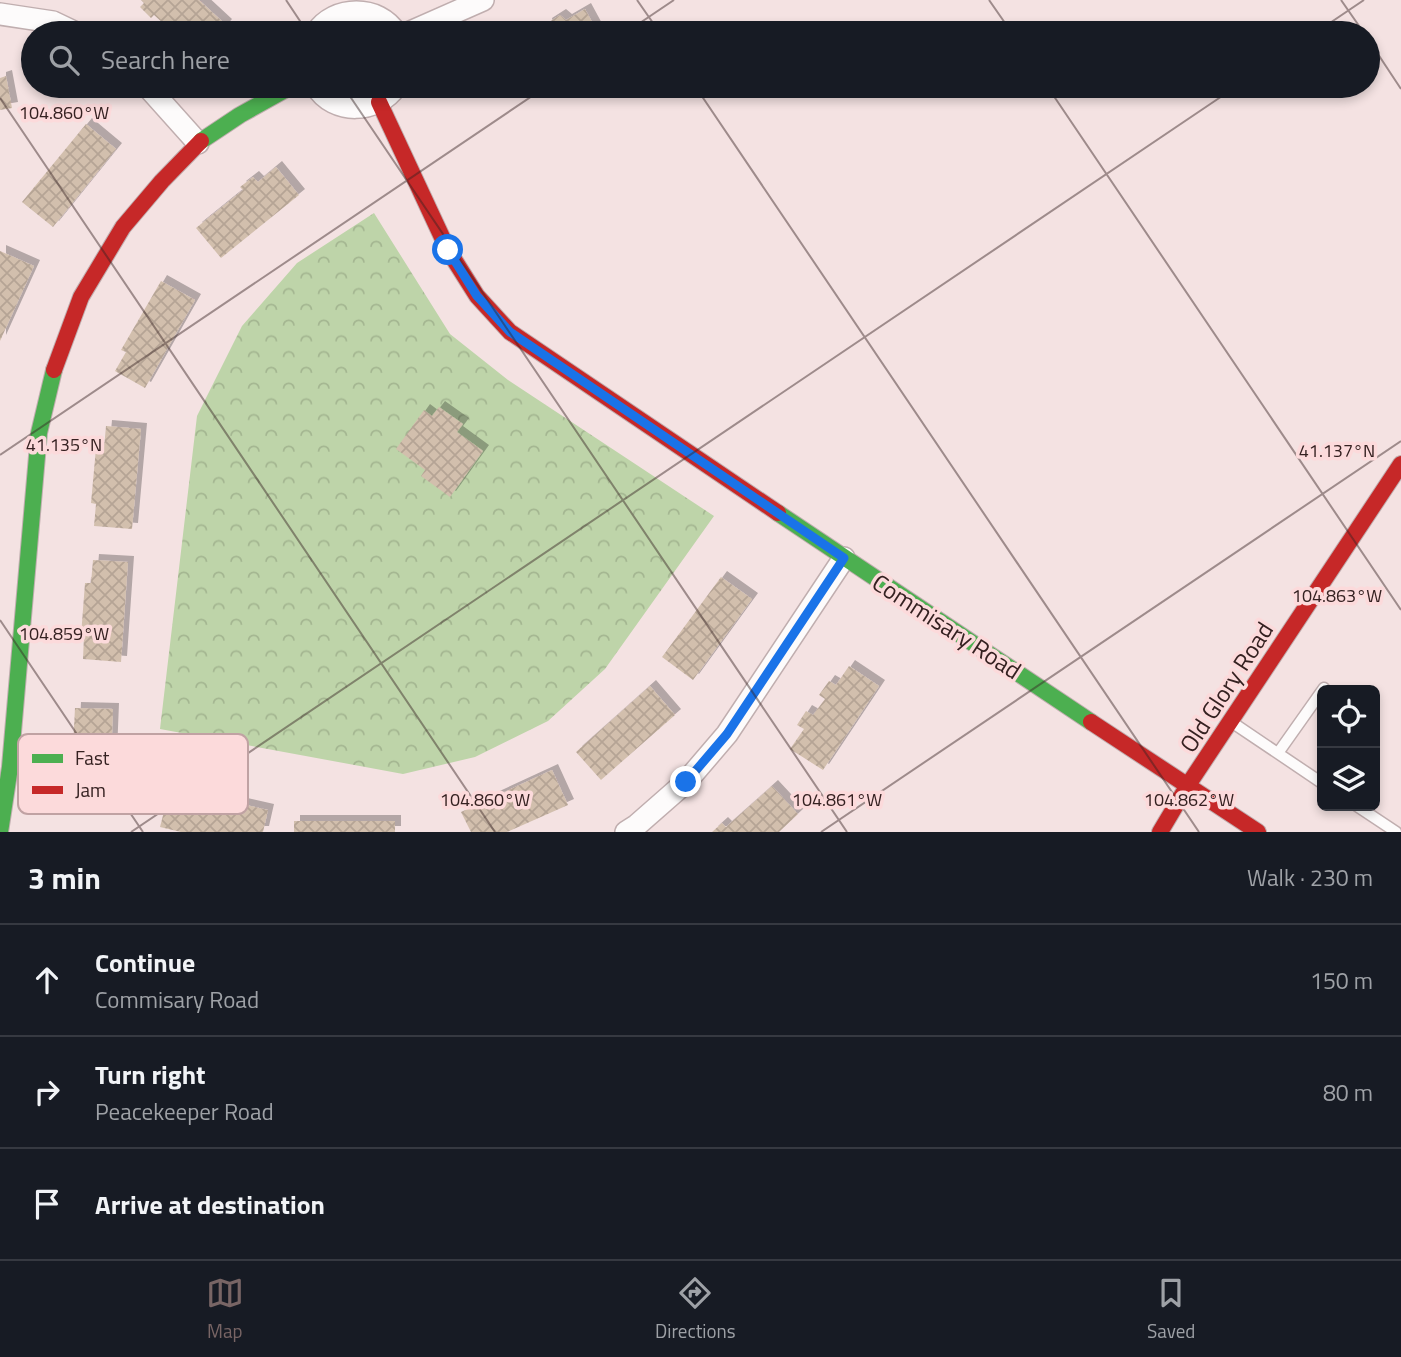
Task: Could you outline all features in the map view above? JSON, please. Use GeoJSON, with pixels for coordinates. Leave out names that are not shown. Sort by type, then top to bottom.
{"type":"FeatureCollection","features":[{"type":"Feature","properties":{"kind":"street"},"geometry":{"type":"LineString","coordinates":[[435,21],[483,0]]}},
{"type":"Feature","properties":{"kind":"street"},"geometry":{"type":"LineString","coordinates":[[331,8],[365,12],[385,21]]}},
{"type":"Feature","properties":{"kind":"street"},"geometry":{"type":"LineString","coordinates":[[0,14],[46,21]]}},
{"type":"Feature","properties":{"kind":"street"},"geometry":{"type":"LineString","coordinates":[[159,98],[198,143]]}},
{"type":"Feature","properties":{"kind":"street"},"geometry":{"type":"LineString","coordinates":[[0,832],[11,755],[39,433],[56,363],[81,297],[123,228],[198,143],[270,98]]}},
{"type":"Feature","properties":{"kind":"street"},"geometry":{"type":"LineString","coordinates":[[327,98],[347,107],[364,108],[384,98]]}},
{"type":"Feature","properties":{"kind":"street","name":"Commisary Road"},"geometry":{"type":"LineString","coordinates":[[379,102],[448,250],[477,296],[510,332],[844,558],[1258,832]]}},
{"type":"Feature","properties":{"kind":"street","name":"Old Glory Road"},"geometry":{"type":"LineString","coordinates":[[1160,832],[1188,785],[1401,464]]}},
{"type":"Feature","properties":{"kind":"street"},"geometry":{"type":"LineString","coordinates":[[626,832],[686,782],[727,734],[844,558]]}},
{"type":"Feature","properties":{"kind":"lane"},"geometry":{"type":"LineString","coordinates":[[1278,753],[1317,698]]}},
{"type":"Feature","properties":{"kind":"lane"},"geometry":{"type":"LineString","coordinates":[[1231,722],[1317,780]]}},
{"type":"Feature","properties":{"kind":"lane"},"geometry":{"type":"LineString","coordinates":[[1364,811],[1396,832]]}},
{"type":"Feature","properties":{"kind":"green space"},"geometry":{"type":"Polygon","coordinates":[[[374,213],[450,334],[508,380],[714,516],[605,669],[548,721],[475,757],[403,774],[248,745],[248,734],[187,734],[160,729],[197,416],[242,326],[297,263],[374,213]]]}},
{"type":"Feature","properties":{"kind":"building"},"geometry":{"type":"Polygon","coordinates":[[[141,0],[199,0],[222,21],[161,21],[154,15],[151,18],[140,7],[144,3],[141,0]]]}},
{"type":"Feature","properties":{"kind":"building"},"geometry":{"type":"Polygon","coordinates":[[[585,9],[592,21],[551,21],[560,15],[566,20],[585,9]]]}},
{"type":"Feature","properties":{"kind":"building"},"geometry":{"type":"Polygon","coordinates":[[[6,76],[12,108],[0,110],[0,78],[6,76]]]}},
{"type":"Feature","properties":{"kind":"building"},"geometry":{"type":"Polygon","coordinates":[[[86,124],[116,149],[53,227],[22,202],[86,124]]]}},
{"type":"Feature","properties":{"kind":"building"},"geometry":{"type":"Polygon","coordinates":[[[276,167],[299,195],[221,258],[196,228],[243,190],[240,187],[253,177],[258,182],[276,167]]]}},
{"type":"Feature","properties":{"kind":"building"},"geometry":{"type":"Polygon","coordinates":[[[0,251],[34,266],[0,341],[0,251]]]}},
{"type":"Feature","properties":{"kind":"building"},"geometry":{"type":"Polygon","coordinates":[[[161,281],[195,300],[145,388],[115,371],[126,352],[121,350],[161,281]]]}},
{"type":"Feature","properties":{"kind":"building"},"geometry":{"type":"Polygon","coordinates":[[[439,407],[463,424],[457,432],[483,451],[450,497],[421,476],[425,470],[396,449],[424,410],[432,416],[439,407]]]}},
{"type":"Feature","properties":{"kind":"building"},"geometry":{"type":"Polygon","coordinates":[[[106,426],[141,429],[132,529],[94,526],[96,504],[91,503],[96,448],[104,448],[106,426]]]}},
{"type":"Feature","properties":{"kind":"building"},"geometry":{"type":"Polygon","coordinates":[[[93,560],[128,562],[121,662],[83,659],[84,636],[81,636],[85,583],[91,583],[93,560]]]}},
{"type":"Feature","properties":{"kind":"building"},"geometry":{"type":"Polygon","coordinates":[[[721,577],[752,599],[693,680],[662,657],[721,577]]]}},
{"type":"Feature","properties":{"kind":"building"},"geometry":{"type":"Polygon","coordinates":[[[849,666],[879,686],[823,770],[790,749],[804,729],[797,725],[806,711],[813,715],[825,699],[819,695],[829,681],[836,685],[849,666]]]}},
{"type":"Feature","properties":{"kind":"building"},"geometry":{"type":"Polygon","coordinates":[[[650,686],[675,715],[601,780],[576,752],[650,686]]]}},
{"type":"Feature","properties":{"kind":"building"},"geometry":{"type":"Polygon","coordinates":[[[75,708],[113,709],[112,734],[74,734],[75,708]]]}},
{"type":"Feature","properties":{"kind":"building"},"geometry":{"type":"Polygon","coordinates":[[[552,770],[568,805],[507,832],[471,832],[461,812],[552,770]]]}},
{"type":"Feature","properties":{"kind":"building"},"geometry":{"type":"Polygon","coordinates":[[[772,786],[798,814],[779,832],[712,832],[722,823],[726,827],[772,786]]]}},
{"type":"Feature","properties":{"kind":"building"},"geometry":{"type":"Polygon","coordinates":[[[248,806],[268,810],[263,832],[181,832],[160,827],[163,814],[248,814],[248,806]]]}},
{"type":"Feature","properties":{"kind":"building"},"geometry":{"type":"Polygon","coordinates":[[[294,821],[395,821],[395,832],[294,832],[294,821]]]}},
{"type":"Feature","properties":{"kind":"traffic: fast"},"geometry":{"type":"LineString","coordinates":[[201,141],[270,98]]}},
{"type":"Feature","properties":{"kind":"traffic: fast"},"geometry":{"type":"LineString","coordinates":[[0,832],[10,767],[39,433],[54,370]]}},
{"type":"Feature","properties":{"kind":"traffic: fast"},"geometry":{"type":"LineString","coordinates":[[778,513],[1091,722]]}},
{"type":"Feature","properties":{"kind":"traffic: jam"},"geometry":{"type":"LineString","coordinates":[[379,102],[448,250],[477,296],[510,332],[778,513]]}},
{"type":"Feature","properties":{"kind":"traffic: jam"},"geometry":{"type":"LineString","coordinates":[[54,370],[81,297],[123,227],[201,141]]}},
{"type":"Feature","properties":{"kind":"traffic: jam"},"geometry":{"type":"LineString","coordinates":[[1160,832],[1188,785],[1401,464]]}},
{"type":"Feature","properties":{"kind":"traffic: jam"},"geometry":{"type":"LineString","coordinates":[[1091,722],[1258,832]]}},
{"type":"Feature","properties":{"kind":"route"},"geometry":{"type":"LineString","coordinates":[[448,250],[477,296],[510,332],[844,558],[727,734],[686,782]]}}]}
